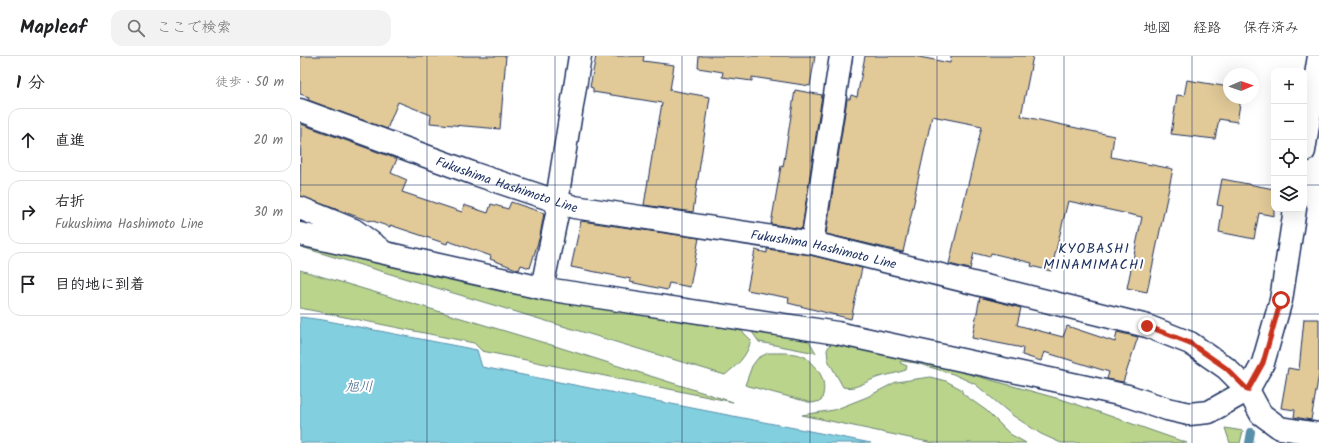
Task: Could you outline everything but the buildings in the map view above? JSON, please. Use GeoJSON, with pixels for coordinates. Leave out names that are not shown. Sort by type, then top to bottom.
{"type":"FeatureCollection","features":[{"type":"Feature","properties":{"kind":"street"},"geometry":{"type":"LineString","coordinates":[[542,288],[558,214],[559,187],[580,56]]}},
{"type":"Feature","properties":{"kind":"street"},"geometry":{"type":"LineString","coordinates":[[812,243],[841,56]]}},
{"type":"Feature","properties":{"kind":"street"},"geometry":{"type":"LineString","coordinates":[[1306,140],[1319,56]]}},
{"type":"Feature","properties":{"kind":"street","name":"Fukushima Hashimoto Line"},"geometry":{"type":"LineString","coordinates":[[300,110],[475,174],[574,207],[812,243],[1147,326],[1190,343],[1226,368],[1248,390],[1261,414],[1280,428],[1319,434]]}},
{"type":"Feature","properties":{"kind":"street"},"geometry":{"type":"LineString","coordinates":[[300,208],[354,230],[386,254]]}},
{"type":"Feature","properties":{"kind":"street"},"geometry":{"type":"LineString","coordinates":[[300,234],[542,288],[837,333],[1128,396],[1167,410],[1190,414],[1209,412],[1248,390],[1263,363],[1281,300],[1295,212]]}},
{"type":"Feature","properties":{"kind":"green space"},"geometry":{"type":"Polygon","coordinates":[[[302,244],[591,306],[742,331],[751,340],[744,356],[725,375],[301,247],[302,244]]]}},
{"type":"Feature","properties":{"kind":"green space"},"geometry":{"type":"Polygon","coordinates":[[[300,270],[555,346],[733,402],[482,351],[474,343],[300,308],[300,270]]]}},
{"type":"Feature","properties":{"kind":"green space"},"geometry":{"type":"Polygon","coordinates":[[[752,332],[808,339],[816,353],[759,342],[752,332]]]}},
{"type":"Feature","properties":{"kind":"green space"},"geometry":{"type":"Polygon","coordinates":[[[831,342],[922,361],[1067,401],[1187,443],[1061,443],[1041,434],[1012,415],[975,384],[953,374],[916,363],[901,361],[900,363],[907,366],[906,370],[879,377],[857,386],[848,388],[843,387],[828,360],[827,350],[831,342]]]}},
{"type":"Feature","properties":{"kind":"green space"},"geometry":{"type":"Polygon","coordinates":[[[768,353],[792,354],[805,357],[819,372],[823,381],[824,390],[821,401],[812,403],[745,385],[752,366],[758,358],[768,353]]]}},
{"type":"Feature","properties":{"kind":"green space"},"geometry":{"type":"Polygon","coordinates":[[[930,377],[946,381],[961,389],[963,394],[987,411],[1010,434],[1026,443],[933,443],[802,415],[834,410],[867,397],[896,382],[930,377]]]}},
{"type":"Feature","properties":{"kind":"green space"},"geometry":{"type":"Polygon","coordinates":[[[1225,428],[1243,431],[1240,443],[1230,443],[1225,428]]]}},
{"type":"Feature","properties":{"kind":"water","name":"旭川"},"geometry":{"type":"Polygon","coordinates":[[[300,317],[323,320],[477,350],[482,367],[871,443],[300,443],[300,317]]]}},
{"type":"Feature","properties":{"kind":"waterway"},"geometry":{"type":"LineString","coordinates":[[1249,443],[1251,432]]}},
{"type":"Feature","properties":{"kind":"district","name":"KYOBASHI MINAMIMACHI"},"geometry":{"type":"Point","coordinates":[1094,256]}},
{"type":"Feature","properties":{"kind":"route"},"geometry":{"type":"LineString","coordinates":[[1147,326],[1190,343],[1226,368],[1248,390],[1263,363],[1281,300]]}}]}
